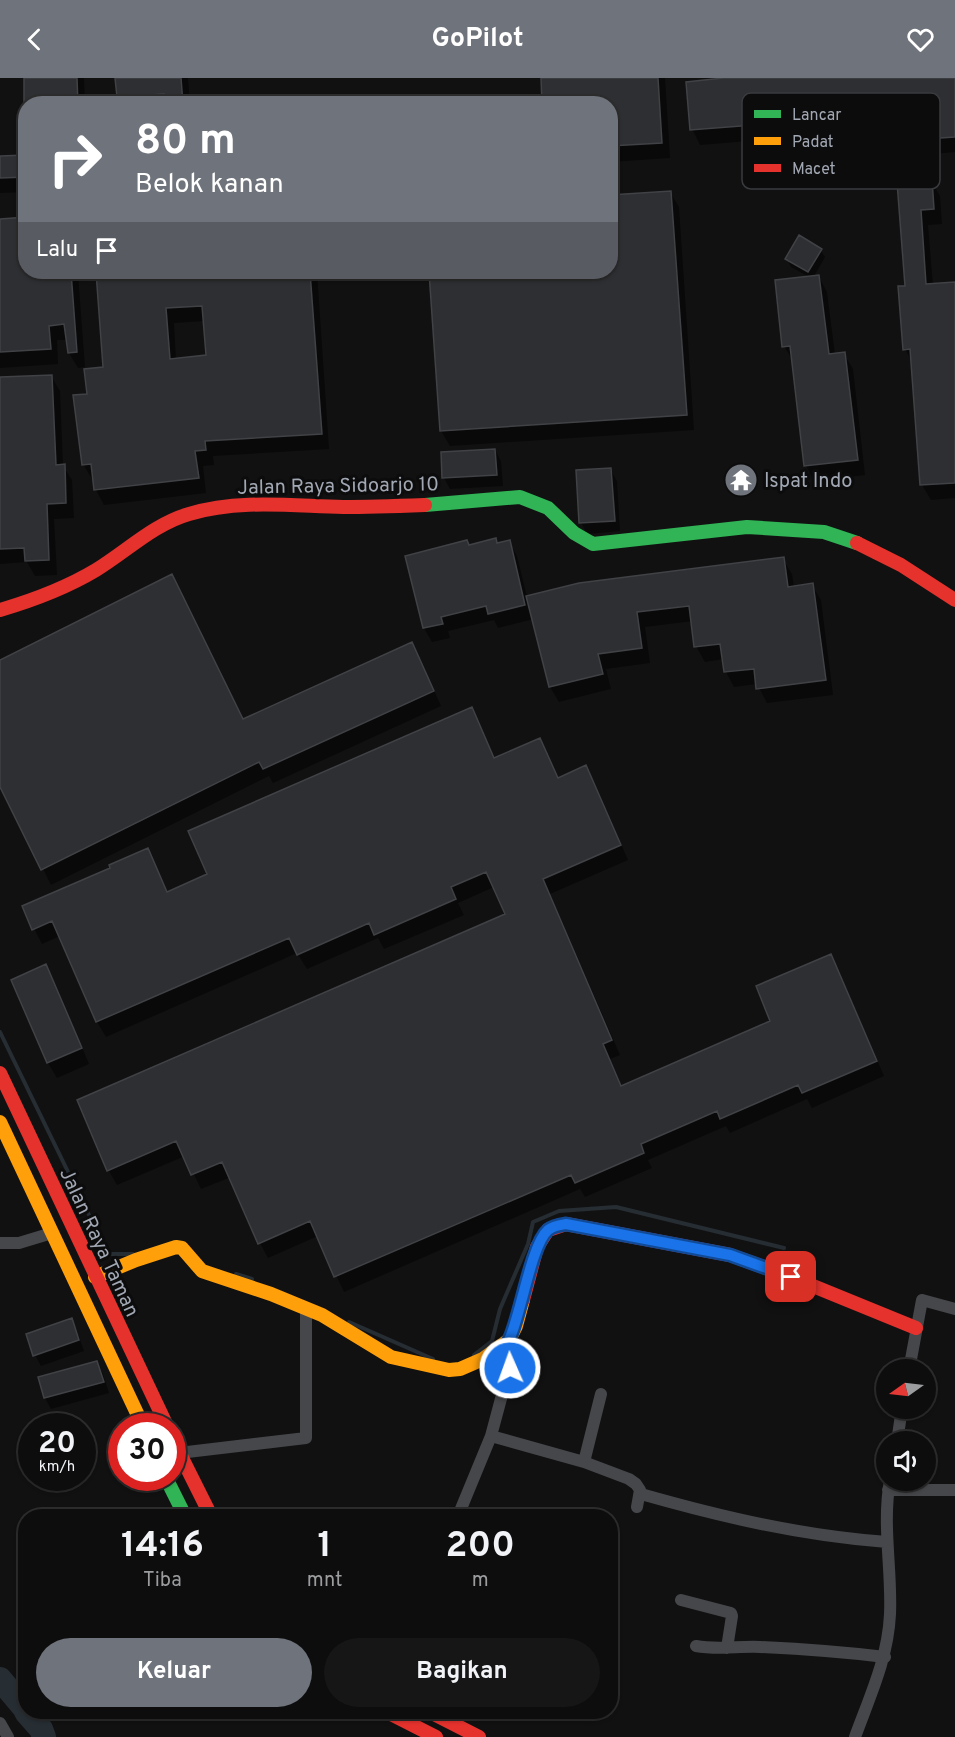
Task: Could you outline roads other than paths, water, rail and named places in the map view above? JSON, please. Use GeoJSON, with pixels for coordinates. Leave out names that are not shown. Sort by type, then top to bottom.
{"type":"FeatureCollection","features":[{"type":"Feature","properties":{"kind":"main road","name":"Jalan Raya Sidoarjo 10"},"geometry":{"type":"LineString","coordinates":[[0,610],[54,593],[85,577],[163,524],[223,506],[264,504],[312,507],[414,507],[520,497],[536,501],[552,511],[578,537],[593,544],[747,527],[824,532],[852,540],[901,565],[955,600]]}},
{"type":"Feature","properties":{"kind":"main road","name":"Jalan Raya Taman"},"geometry":{"type":"LineString","coordinates":[[0,1073],[161,1413]]}},
{"type":"Feature","properties":{"kind":"main road","name":"Jalan Raya Taman"},"geometry":{"type":"LineString","coordinates":[[0,1122],[137,1413]]}},
{"type":"Feature","properties":{"kind":"main road"},"geometry":{"type":"LineString","coordinates":[[95,1277],[136,1260],[176,1247],[182,1248],[202,1271],[306,1308],[335,1322],[391,1358],[438,1369],[460,1369],[483,1359],[509,1340],[516,1326],[537,1247],[548,1230],[566,1224],[730,1255],[917,1325]]}},
{"type":"Feature","properties":{"kind":"main road"},"geometry":{"type":"LineString","coordinates":[[186,1467],[207,1509]]}},
{"type":"Feature","properties":{"kind":"main road"},"geometry":{"type":"LineString","coordinates":[[172,1491],[181,1509]]}},
{"type":"Feature","properties":{"kind":"main road"},"geometry":{"type":"LineString","coordinates":[[401,1719],[436,1737]]}},
{"type":"Feature","properties":{"kind":"main road"},"geometry":{"type":"LineString","coordinates":[[444,1719],[479,1737]]}},
{"type":"Feature","properties":{"kind":"street"},"geometry":{"type":"LineString","coordinates":[[0,1243],[19,1243],[52,1233]]}},
{"type":"Feature","properties":{"kind":"street"},"geometry":{"type":"LineString","coordinates":[[911,1359],[922,1300],[955,1309]]}},
{"type":"Feature","properties":{"kind":"street"},"geometry":{"type":"LineString","coordinates":[[186,1452],[306,1438],[306,1308]]}},
{"type":"Feature","properties":{"kind":"street"},"geometry":{"type":"LineString","coordinates":[[461,1509],[491,1436],[514,1350],[513,1343],[509,1340]]}},
{"type":"Feature","properties":{"kind":"street"},"geometry":{"type":"LineString","coordinates":[[584,1462],[602,1394]]}},
{"type":"Feature","properties":{"kind":"street"},"geometry":{"type":"LineString","coordinates":[[491,1436],[584,1462],[629,1479],[639,1488],[639,1501],[832,1537],[887,1542]]}},
{"type":"Feature","properties":{"kind":"street"},"geometry":{"type":"LineString","coordinates":[[936,1489],[955,1490]]}},
{"type":"Feature","properties":{"kind":"street"},"geometry":{"type":"LineString","coordinates":[[855,1737],[885,1657],[890,1616],[887,1542],[889,1491]]}},
{"type":"Feature","properties":{"kind":"street"},"geometry":{"type":"LineString","coordinates":[[681,1600],[730,1613],[732,1616],[727,1648]]}},
{"type":"Feature","properties":{"kind":"street"},"geometry":{"type":"LineString","coordinates":[[696,1646],[828,1651],[885,1657]]}},
{"type":"Feature","properties":{"kind":"street"},"geometry":{"type":"LineString","coordinates":[[0,1723],[8,1737]]}},
{"type":"Feature","properties":{"kind":"waterway"},"geometry":{"type":"LineString","coordinates":[[0,1032],[108,1254],[133,1254]]}},
{"type":"Feature","properties":{"kind":"waterway"},"geometry":{"type":"LineString","coordinates":[[474,1355],[492,1341],[500,1309],[528,1244],[533,1222],[559,1211],[616,1207],[784,1248]]}},
{"type":"Feature","properties":{"kind":"waterway"},"geometry":{"type":"LineString","coordinates":[[236,1274],[252,1279]]}},
{"type":"Feature","properties":{"kind":"waterway"},"geometry":{"type":"LineString","coordinates":[[349,1322],[433,1359]]}},
{"type":"Feature","properties":{"kind":"waterway"},"geometry":{"type":"LineString","coordinates":[[0,1679],[18,1700]]}},
{"type":"Feature","properties":{"kind":"waterway"},"geometry":{"type":"LineString","coordinates":[[32,1719],[41,1729],[44,1737]]}},
{"type":"Feature","properties":{"kind":"place","name":"Ispat Indo"},"geometry":{"type":"Point","coordinates":[741,480]}}]}
